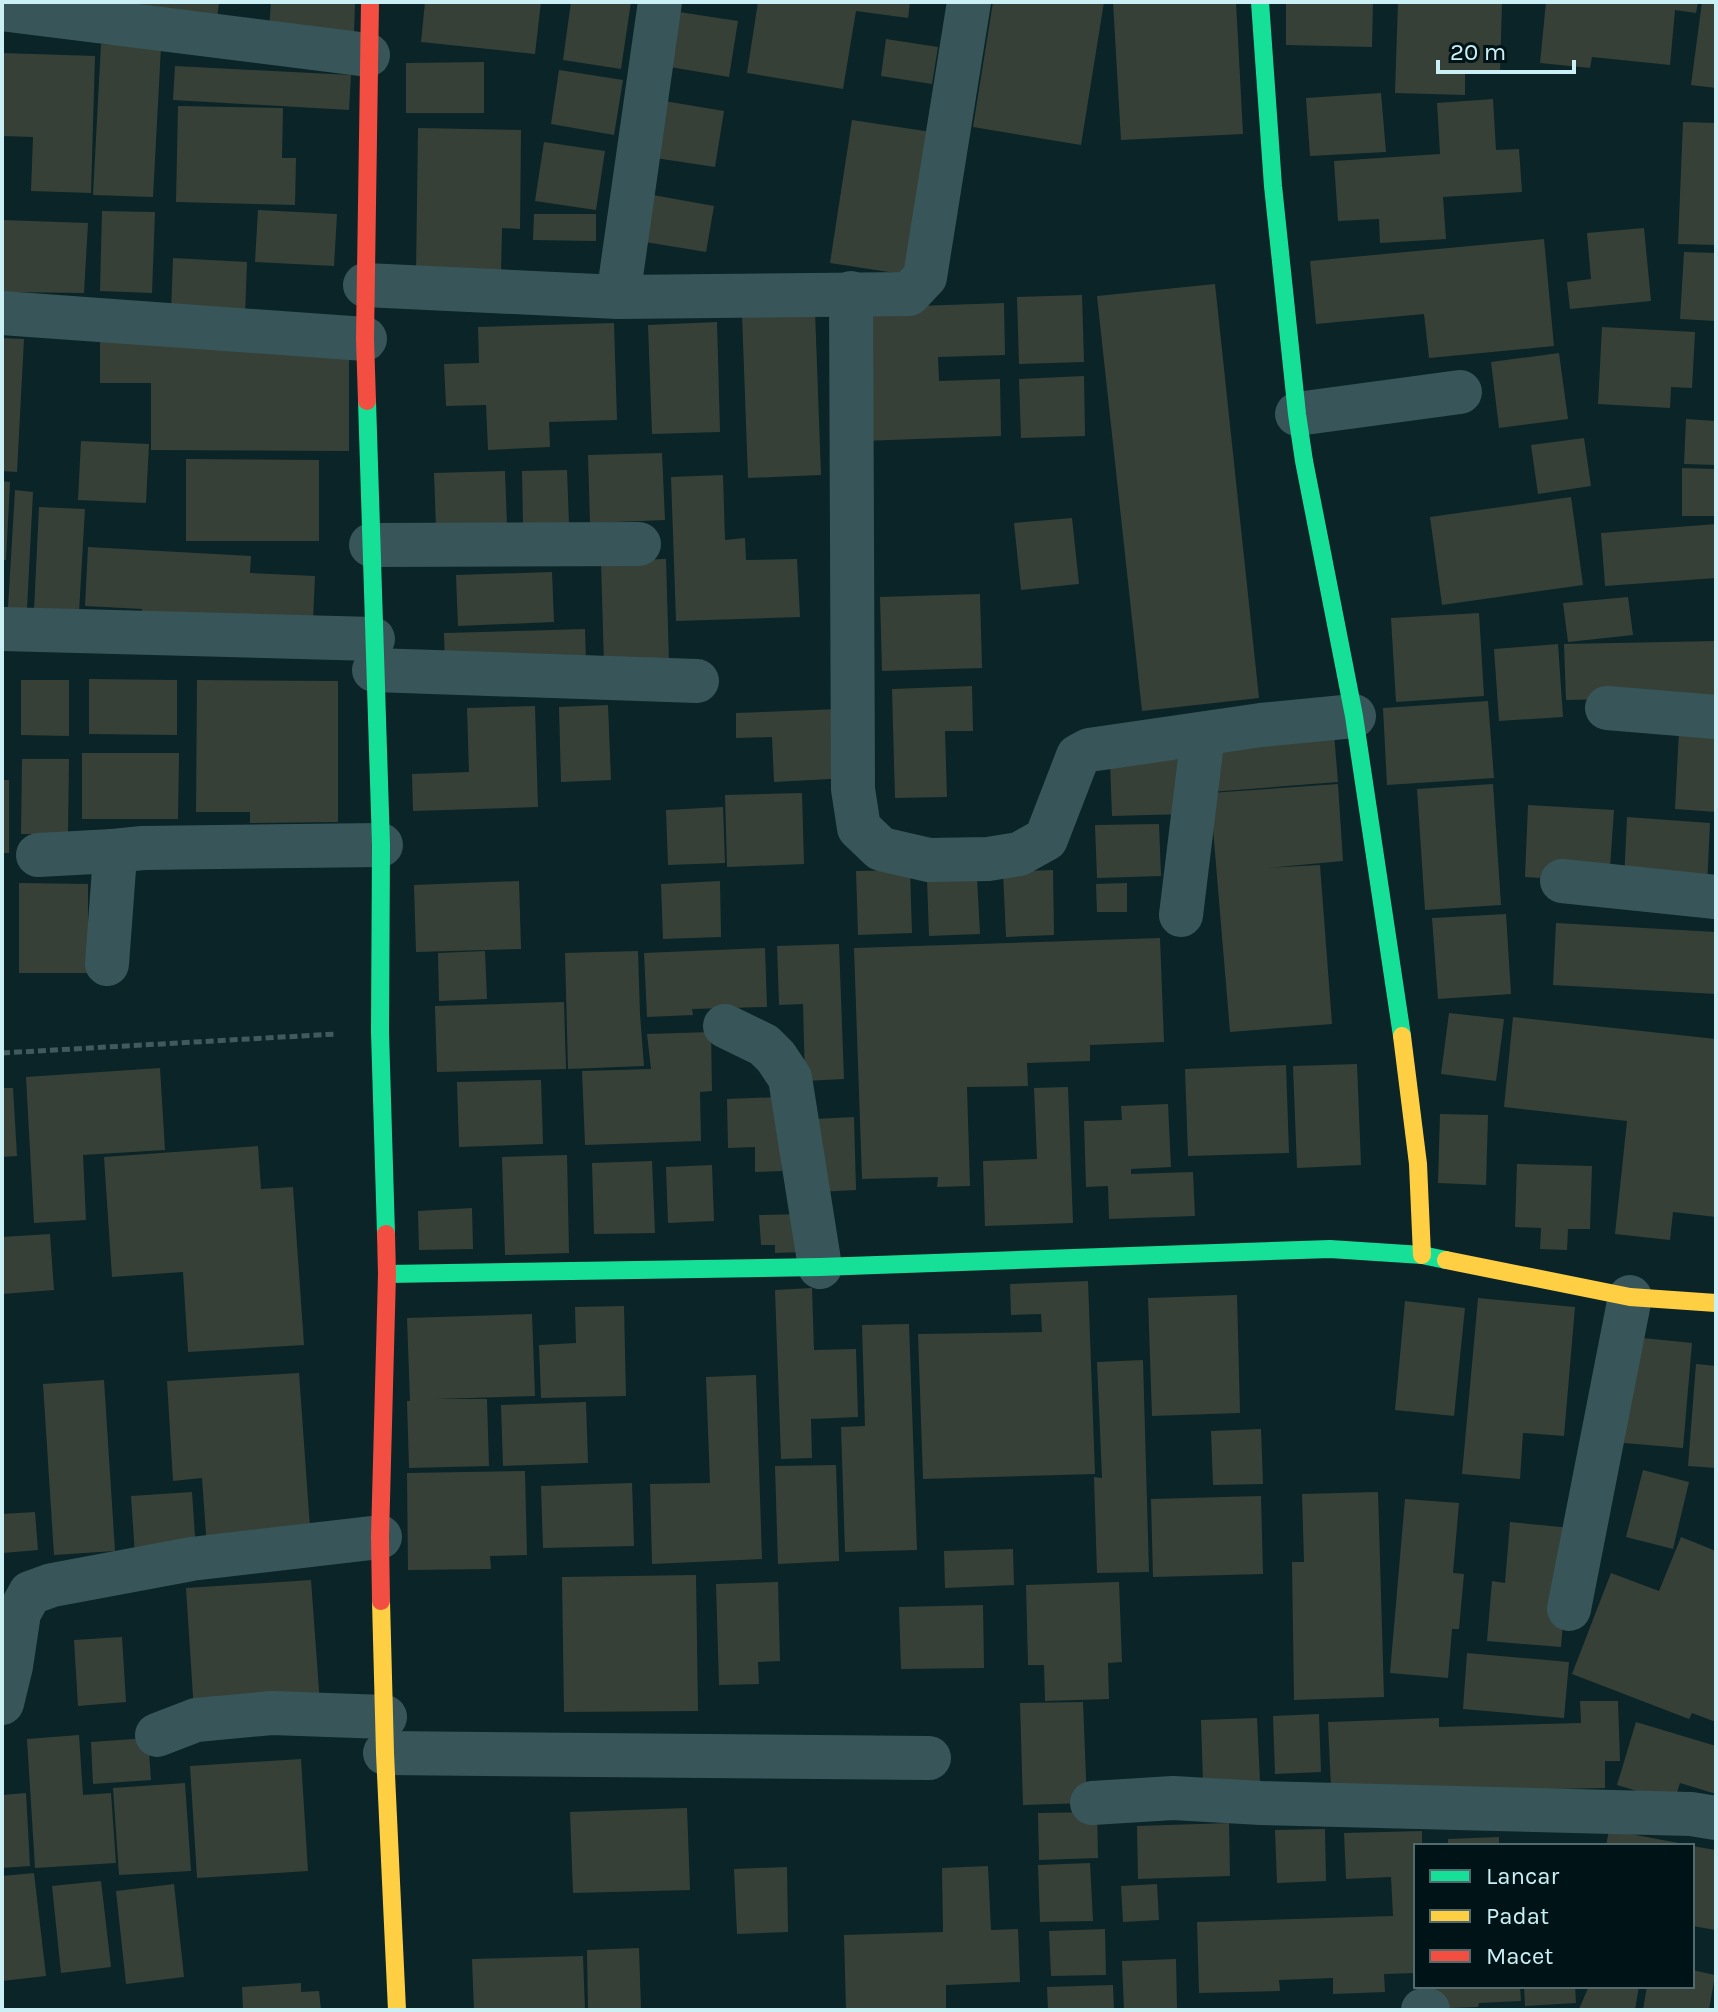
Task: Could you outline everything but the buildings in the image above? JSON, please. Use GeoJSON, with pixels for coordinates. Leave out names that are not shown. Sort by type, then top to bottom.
{"type":"FeatureCollection","features":[{"type":"Feature","properties":{"kind":"street"},"geometry":{"type":"LineString","coordinates":[[370,2],[365,339],[381,845],[380,1032],[387,1274],[380,1537],[397,2010]]}},
{"type":"Feature","properties":{"kind":"street"},"geometry":{"type":"LineString","coordinates":[[618,297],[660,2]]}},
{"type":"Feature","properties":{"kind":"street"},"geometry":{"type":"LineString","coordinates":[[365,285],[618,297],[909,294],[925,277],[969,2]]}},
{"type":"Feature","properties":{"kind":"street"},"geometry":{"type":"LineString","coordinates":[[1260,2],[1273,186],[1297,414],[1354,716],[1399,1016],[1418,1164],[1422,1255]]}},
{"type":"Feature","properties":{"kind":"street"},"geometry":{"type":"LineString","coordinates":[[2,9],[368,55]]}},
{"type":"Feature","properties":{"kind":"street"},"geometry":{"type":"LineString","coordinates":[[851,293],[853,789],[859,828],[881,849],[929,860],[988,859],[1019,854],[1046,839],[1078,756],[1089,750],[1261,725],[1354,716]]}},
{"type":"Feature","properties":{"kind":"street"},"geometry":{"type":"LineString","coordinates":[[2,313],[365,339]]}},
{"type":"Feature","properties":{"kind":"street"},"geometry":{"type":"LineString","coordinates":[[1297,414],[1460,392]]}},
{"type":"Feature","properties":{"kind":"street"},"geometry":{"type":"LineString","coordinates":[[371,545],[639,544]]}},
{"type":"Feature","properties":{"kind":"street"},"geometry":{"type":"LineString","coordinates":[[2,629],[697,681]]}},
{"type":"Feature","properties":{"kind":"street"},"geometry":{"type":"LineString","coordinates":[[1607,708],[1716,717]]}},
{"type":"Feature","properties":{"kind":"street"},"geometry":{"type":"LineString","coordinates":[[1181,915],[1203,734]]}},
{"type":"Feature","properties":{"kind":"street"},"geometry":{"type":"LineString","coordinates":[[38,855],[143,848],[381,845]]}},
{"type":"Feature","properties":{"kind":"street"},"geometry":{"type":"LineString","coordinates":[[107,964],[113,851]]}},
{"type":"Feature","properties":{"kind":"street"},"geometry":{"type":"LineString","coordinates":[[1562,881],[1716,897]]}},
{"type":"Feature","properties":{"kind":"street"},"geometry":{"type":"LineString","coordinates":[[725,1026],[764,1045],[790,1078],[820,1267]]}},
{"type":"Feature","properties":{"kind":"street"},"geometry":{"type":"LineString","coordinates":[[387,1274],[820,1267],[1330,1249],[1422,1255],[1630,1297],[1716,1303]]}},
{"type":"Feature","properties":{"kind":"street"},"geometry":{"type":"LineString","coordinates":[[1569,1609],[1630,1297]]}},
{"type":"Feature","properties":{"kind":"street"},"geometry":{"type":"LineString","coordinates":[[2,1703],[19,1613],[30,1593],[52,1585],[191,1559],[380,1537]]}},
{"type":"Feature","properties":{"kind":"street"},"geometry":{"type":"LineString","coordinates":[[157,1735],[196,1720],[272,1713],[385,1735],[929,1758]]}},
{"type":"Feature","properties":{"kind":"street"},"geometry":{"type":"LineString","coordinates":[[1092,1803],[1173,1798],[1691,1814],[1716,1818]]}},
{"type":"Feature","properties":{"kind":"path"},"geometry":{"type":"LineString","coordinates":[[2,1053],[380,1032]]}},
{"type":"Feature","properties":{"kind":"traffic: fast"},"geometry":{"type":"LineString","coordinates":[[1260,2],[1273,186],[1297,414],[1354,716],[1402,1036]]}},
{"type":"Feature","properties":{"kind":"traffic: fast"},"geometry":{"type":"LineString","coordinates":[[367,401],[381,845],[380,1032],[386,1234]]}},
{"type":"Feature","properties":{"kind":"traffic: fast"},"geometry":{"type":"LineString","coordinates":[[387,1274],[820,1267],[1330,1249],[1422,1255],[1446,1260]]}},
{"type":"Feature","properties":{"kind":"traffic: slow"},"geometry":{"type":"LineString","coordinates":[[1402,1036],[1418,1164],[1422,1255]]}},
{"type":"Feature","properties":{"kind":"traffic: slow"},"geometry":{"type":"LineString","coordinates":[[1446,1260],[1630,1297],[1716,1303]]}},
{"type":"Feature","properties":{"kind":"traffic: slow"},"geometry":{"type":"LineString","coordinates":[[381,1601],[397,2010]]}},
{"type":"Feature","properties":{"kind":"traffic: jam"},"geometry":{"type":"LineString","coordinates":[[367,401],[365,339],[370,2]]}},
{"type":"Feature","properties":{"kind":"traffic: jam"},"geometry":{"type":"LineString","coordinates":[[381,1601],[386,1234]]}}]}
